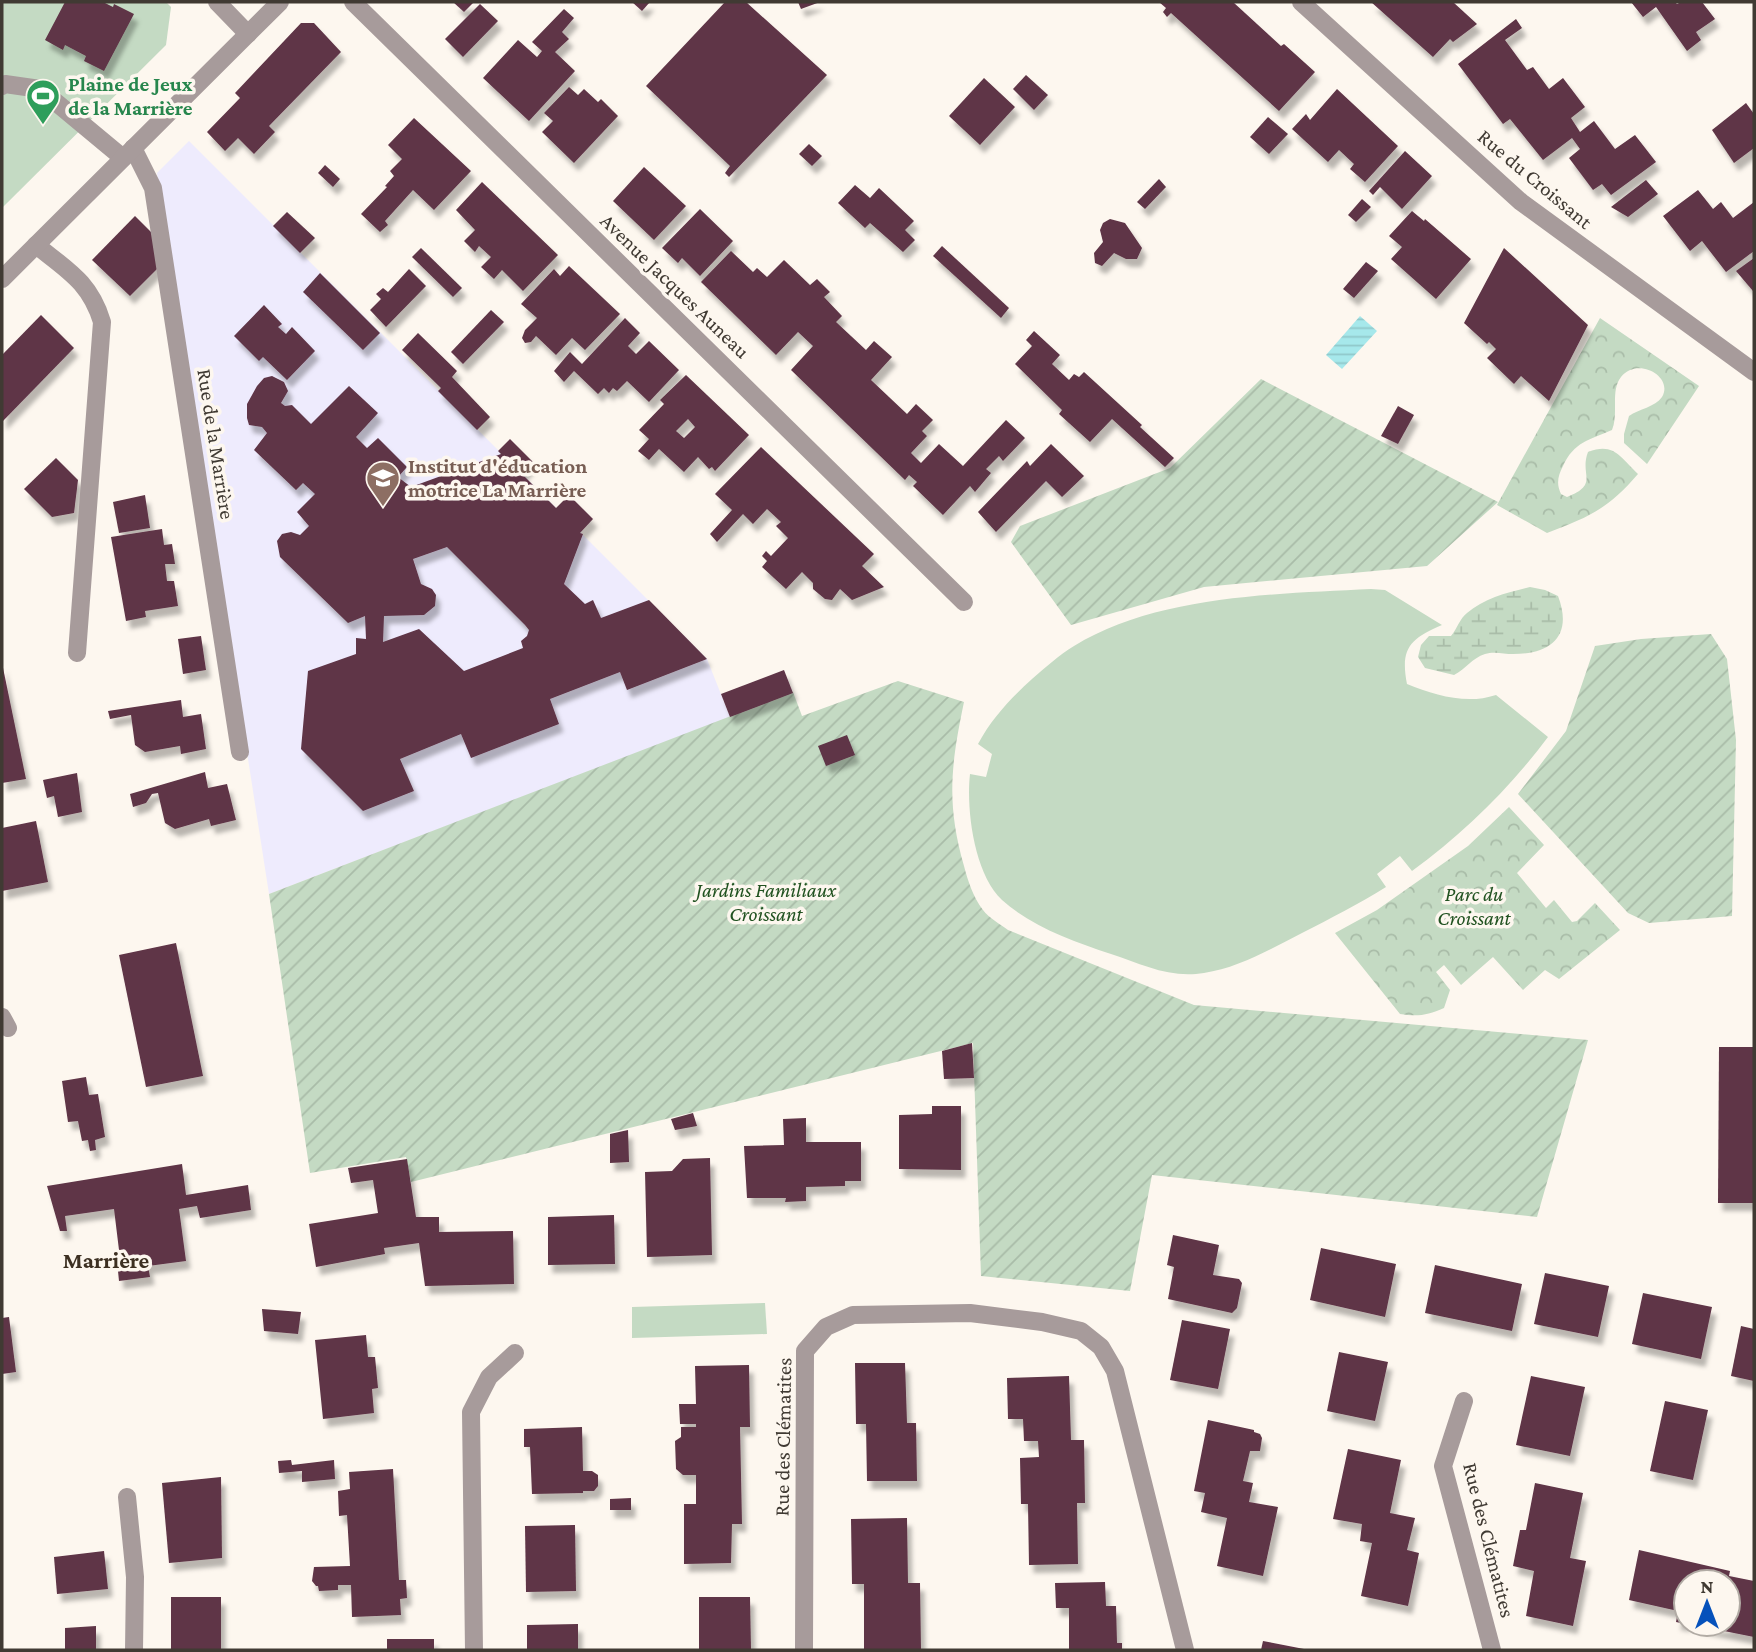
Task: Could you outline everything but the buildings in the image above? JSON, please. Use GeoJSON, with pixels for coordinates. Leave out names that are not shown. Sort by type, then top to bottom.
{"type":"FeatureCollection","features":[{"type":"Feature","properties":{"kind":"street"},"geometry":{"type":"LineString","coordinates":[[217,2],[248,34]]}},
{"type":"Feature","properties":{"kind":"street"},"geometry":{"type":"LineString","coordinates":[[2,279],[280,2]]}},
{"type":"Feature","properties":{"kind":"street","name":"Avenue Jacques Auneau"},"geometry":{"type":"LineString","coordinates":[[353,2],[964,602]]}},
{"type":"Feature","properties":{"kind":"street","name":"Rue du Croissant"},"geometry":{"type":"LineString","coordinates":[[1301,2],[1521,202],[1754,372]]}},
{"type":"Feature","properties":{"kind":"street"},"geometry":{"type":"LineString","coordinates":[[2,86],[5,84],[40,89],[128,153]]}},
{"type":"Feature","properties":{"kind":"street","name":"Rue de la Marrière"},"geometry":{"type":"LineString","coordinates":[[128,153],[153,188],[240,752]]}},
{"type":"Feature","properties":{"kind":"street"},"geometry":{"type":"LineString","coordinates":[[36,245],[87,289],[96,302],[102,322],[77,653]]}},
{"type":"Feature","properties":{"kind":"street","name":"Rue des Clématites"},"geometry":{"type":"LineString","coordinates":[[804,1650],[805,1351],[826,1328],[853,1315],[970,1313],[1042,1322],[1081,1331],[1101,1347],[1115,1371],[1185,1650]]}},
{"type":"Feature","properties":{"kind":"street"},"geometry":{"type":"LineString","coordinates":[[474,1650],[471,1412],[489,1377],[515,1353]]}},
{"type":"Feature","properties":{"kind":"street","name":"Rue des Clématites"},"geometry":{"type":"LineString","coordinates":[[1464,1401],[1443,1466],[1492,1650]]}},
{"type":"Feature","properties":{"kind":"street"},"geometry":{"type":"LineString","coordinates":[[127,1497],[135,1577],[134,1650]]}},
{"type":"Feature","properties":{"kind":"shaded area","name":"Institut d'éducation motrice La Marrière"},"geometry":{"type":"Polygon","coordinates":[[[189,141],[707,659],[730,717],[269,894],[157,173],[189,141]]]}},
{"type":"Feature","properties":{"kind":"green space","name":"Plaine de Jeux de la Marrière"},"geometry":{"type":"Polygon","coordinates":[[[2,2],[166,2],[171,7],[166,45],[2,208],[2,2]]]}},
{"type":"Feature","properties":{"kind":"green space"},"geometry":{"type":"Polygon","coordinates":[[[1600,318],[1699,386],[1647,464],[1624,443],[1624,434],[1629,416],[1662,397],[1663,382],[1659,376],[1645,369],[1636,368],[1621,377],[1616,389],[1612,430],[1583,443],[1572,452],[1560,473],[1558,486],[1561,494],[1567,497],[1583,488],[1587,478],[1588,452],[1597,449],[1616,453],[1638,474],[1617,496],[1597,511],[1547,533],[1497,505],[1600,318]]]}},
{"type":"Feature","properties":{"kind":"green space"},"geometry":{"type":"Polygon","coordinates":[[[1261,379],[1498,502],[1427,566],[1204,587],[1071,625],[1011,542],[1020,526],[1170,468],[1261,379]]]}},
{"type":"Feature","properties":{"kind":"green space"},"geometry":{"type":"Polygon","coordinates":[[[1530,587],[1558,596],[1563,622],[1556,640],[1548,646],[1527,653],[1485,654],[1454,675],[1425,668],[1418,657],[1421,645],[1429,636],[1451,636],[1462,618],[1481,603],[1530,587]]]}},
{"type":"Feature","properties":{"kind":"green space","name":"Parc du Croissant"},"geometry":{"type":"Polygon","coordinates":[[[1385,590],[1442,625],[1422,635],[1410,646],[1405,662],[1407,684],[1462,699],[1496,695],[1548,737],[1502,792],[1468,826],[1431,856],[1412,871],[1400,856],[1377,874],[1386,887],[1366,899],[1254,957],[1217,971],[1192,974],[1156,970],[1053,932],[1014,910],[992,889],[974,840],[969,805],[970,774],[986,777],[992,754],[978,744],[1009,702],[1058,657],[1107,629],[1142,616],[1179,607],[1257,596],[1385,590]]]}},
{"type":"Feature","properties":{"kind":"green space"},"geometry":{"type":"Polygon","coordinates":[[[1711,634],[1727,659],[1736,740],[1732,916],[1649,923],[1628,913],[1518,794],[1566,731],[1595,646],[1641,639],[1711,634]]]}},
{"type":"Feature","properties":{"kind":"green space","name":"Jardins Familiaux Croissant"},"geometry":{"type":"Polygon","coordinates":[[[898,681],[964,702],[952,784],[958,844],[976,900],[988,916],[1008,930],[1194,1005],[1588,1040],[1537,1217],[1152,1175],[1130,1291],[981,1276],[973,1043],[411,1182],[406,1157],[310,1173],[269,894],[793,692],[802,716],[898,681]]]}},
{"type":"Feature","properties":{"kind":"green space","name":"Parc du Croissant"},"geometry":{"type":"Polygon","coordinates":[[[1509,807],[1544,845],[1517,873],[1546,908],[1554,900],[1572,922],[1577,921],[1595,903],[1620,930],[1559,979],[1545,970],[1523,990],[1493,957],[1461,985],[1444,965],[1436,972],[1450,990],[1444,1008],[1423,1015],[1400,1014],[1335,933],[1377,910],[1468,846],[1509,807]]]}},
{"type":"Feature","properties":{"kind":"green space"},"geometry":{"type":"Polygon","coordinates":[[[765,1303],[767,1334],[632,1338],[632,1307],[765,1303]]]}},
{"type":"Feature","properties":{"kind":"water"},"geometry":{"type":"Polygon","coordinates":[[[1360,316],[1377,331],[1342,369],[1326,355],[1360,316]]]}},
{"type":"Feature","properties":{"kind":"place","name":"Plaine de Jeux de la Marrière"},"geometry":{"type":"Point","coordinates":[43,126]}},
{"type":"Feature","properties":{"kind":"place","name":"Institut d'éducation motrice La Marrière"},"geometry":{"type":"Point","coordinates":[383,508]}},
{"type":"Feature","properties":{"kind":"district","name":"Marrière"},"geometry":{"type":"Point","coordinates":[106,1260]}}]}
